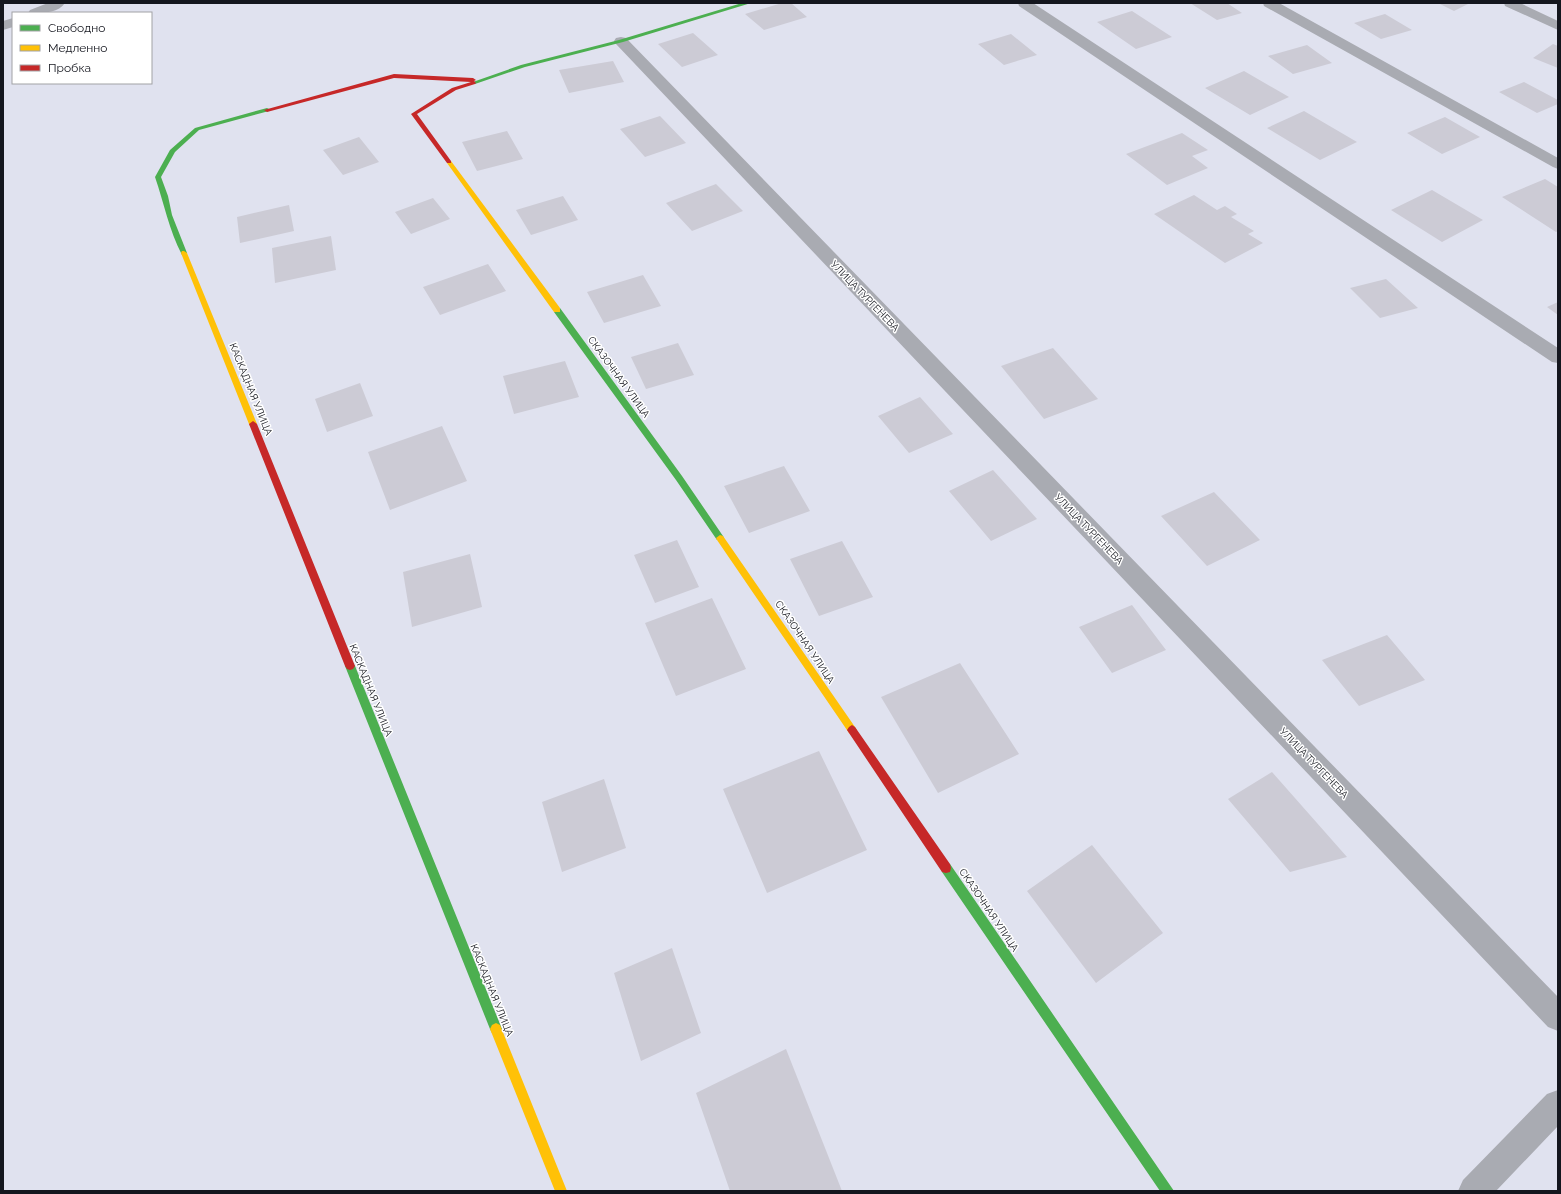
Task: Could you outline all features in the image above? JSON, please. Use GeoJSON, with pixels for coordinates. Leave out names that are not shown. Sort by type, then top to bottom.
{"type":"FeatureCollection","features":[{"type":"Feature","properties":{"kind":"street"},"geometry":{"type":"LineString","coordinates":[[37,12],[59,3]]}},
{"type":"Feature","properties":{"kind":"street"},"geometry":{"type":"LineString","coordinates":[[481,80],[523,66],[620,41],[748,3]]}},
{"type":"Feature","properties":{"kind":"street"},"geometry":{"type":"LineString","coordinates":[[1024,3],[1558,357]]}},
{"type":"Feature","properties":{"kind":"street"},"geometry":{"type":"LineString","coordinates":[[1268,3],[1558,164]]}},
{"type":"Feature","properties":{"kind":"street"},"geometry":{"type":"LineString","coordinates":[[1510,3],[1558,26]]}},
{"type":"Feature","properties":{"kind":"street","name":"УЛИЦА ТУРГЕНЕВА"},"geometry":{"type":"LineString","coordinates":[[620,41],[1558,1017]]}},
{"type":"Feature","properties":{"kind":"street","name":"КАСКАДНАЯ УЛИЦА"},"geometry":{"type":"LineString","coordinates":[[481,80],[394,76],[197,129],[172,151],[158,177],[165,196],[169,215],[560,1191]]}},
{"type":"Feature","properties":{"kind":"street","name":"СКАЗОЧНАЯ УЛИЦА"},"geometry":{"type":"LineString","coordinates":[[481,80],[454,89],[414,114],[679,478],[1168,1191]]}},
{"type":"Feature","properties":{"kind":"street"},"geometry":{"type":"LineString","coordinates":[[1474,1191],[1558,1105]]}},
{"type":"Feature","properties":{"kind":"building"},"geometry":{"type":"Polygon","coordinates":[[[782,3],[791,3],[807,17],[764,30],[745,14],[782,3]]]}},
{"type":"Feature","properties":{"kind":"building"},"geometry":{"type":"Polygon","coordinates":[[[1190,3],[1227,3],[1242,13],[1217,20],[1190,3]]]}},
{"type":"Feature","properties":{"kind":"building"},"geometry":{"type":"Polygon","coordinates":[[[1438,3],[1470,3],[1454,11],[1438,3]]]}},
{"type":"Feature","properties":{"kind":"building"},"geometry":{"type":"Polygon","coordinates":[[[1132,11],[1172,37],[1136,49],[1097,22],[1132,11]]]}},
{"type":"Feature","properties":{"kind":"building"},"geometry":{"type":"Polygon","coordinates":[[[1385,14],[1412,30],[1381,39],[1354,23],[1385,14]]]}},
{"type":"Feature","properties":{"kind":"building"},"geometry":{"type":"Polygon","coordinates":[[[693,33],[718,55],[682,67],[658,44],[693,33]]]}},
{"type":"Feature","properties":{"kind":"building"},"geometry":{"type":"Polygon","coordinates":[[[1011,34],[1037,55],[1004,65],[978,44],[1011,34]]]}},
{"type":"Feature","properties":{"kind":"building"},"geometry":{"type":"Polygon","coordinates":[[[1553,44],[1558,46],[1558,68],[1533,58],[1553,44]]]}},
{"type":"Feature","properties":{"kind":"building"},"geometry":{"type":"Polygon","coordinates":[[[1307,45],[1332,63],[1293,74],[1268,56],[1307,45]]]}},
{"type":"Feature","properties":{"kind":"building"},"geometry":{"type":"Polygon","coordinates":[[[613,61],[624,82],[569,93],[559,70],[613,61]]]}},
{"type":"Feature","properties":{"kind":"building"},"geometry":{"type":"Polygon","coordinates":[[[1244,71],[1289,97],[1250,115],[1205,88],[1244,71]]]}},
{"type":"Feature","properties":{"kind":"building"},"geometry":{"type":"Polygon","coordinates":[[[1524,82],[1558,100],[1558,104],[1537,113],[1499,92],[1524,82]]]}},
{"type":"Feature","properties":{"kind":"building"},"geometry":{"type":"Polygon","coordinates":[[[1304,111],[1357,142],[1320,160],[1267,128],[1304,111]]]}},
{"type":"Feature","properties":{"kind":"building"},"geometry":{"type":"Polygon","coordinates":[[[660,116],[686,143],[645,157],[620,129],[660,116]]]}},
{"type":"Feature","properties":{"kind":"building"},"geometry":{"type":"Polygon","coordinates":[[[1445,117],[1480,137],[1442,154],[1407,133],[1445,117]]]}},
{"type":"Feature","properties":{"kind":"building"},"geometry":{"type":"Polygon","coordinates":[[[507,131],[523,159],[477,171],[462,142],[507,131]]]}},
{"type":"Feature","properties":{"kind":"building"},"geometry":{"type":"Polygon","coordinates":[[[1182,133],[1208,150],[1192,156],[1208,168],[1167,185],[1126,154],[1182,133]]]}},
{"type":"Feature","properties":{"kind":"building"},"geometry":{"type":"Polygon","coordinates":[[[359,137],[379,162],[343,175],[323,150],[359,137]]]}},
{"type":"Feature","properties":{"kind":"building"},"geometry":{"type":"Polygon","coordinates":[[[1545,179],[1558,187],[1558,231],[1556,232],[1502,197],[1545,179]]]}},
{"type":"Feature","properties":{"kind":"building"},"geometry":{"type":"Polygon","coordinates":[[[716,184],[743,211],[692,231],[666,203],[716,184]]]}},
{"type":"Feature","properties":{"kind":"building"},"geometry":{"type":"Polygon","coordinates":[[[1432,190],[1483,220],[1442,242],[1391,210],[1432,190]]]}},
{"type":"Feature","properties":{"kind":"building"},"geometry":{"type":"Polygon","coordinates":[[[1194,195],[1217,210],[1225,206],[1237,214],[1231,217],[1254,231],[1248,234],[1263,243],[1225,263],[1154,214],[1194,195]]]}},
{"type":"Feature","properties":{"kind":"building"},"geometry":{"type":"Polygon","coordinates":[[[563,196],[578,220],[531,235],[516,210],[563,196]]]}},
{"type":"Feature","properties":{"kind":"building"},"geometry":{"type":"Polygon","coordinates":[[[433,198],[450,219],[411,234],[395,212],[433,198]]]}},
{"type":"Feature","properties":{"kind":"building"},"geometry":{"type":"Polygon","coordinates":[[[289,205],[294,231],[240,243],[237,217],[289,205]]]}},
{"type":"Feature","properties":{"kind":"building"},"geometry":{"type":"Polygon","coordinates":[[[331,236],[336,270],[275,283],[272,248],[331,236]]]}},
{"type":"Feature","properties":{"kind":"building"},"geometry":{"type":"Polygon","coordinates":[[[488,264],[506,291],[440,315],[423,287],[488,264]]]}},
{"type":"Feature","properties":{"kind":"building"},"geometry":{"type":"Polygon","coordinates":[[[643,275],[661,306],[604,323],[587,292],[643,275]]]}},
{"type":"Feature","properties":{"kind":"building"},"geometry":{"type":"Polygon","coordinates":[[[1386,279],[1418,308],[1380,318],[1350,288],[1386,279]]]}},
{"type":"Feature","properties":{"kind":"building"},"geometry":{"type":"Polygon","coordinates":[[[1558,302],[1558,315],[1547,307],[1558,302]]]}},
{"type":"Feature","properties":{"kind":"building"},"geometry":{"type":"Polygon","coordinates":[[[678,343],[694,375],[646,389],[631,357],[678,343]]]}},
{"type":"Feature","properties":{"kind":"building"},"geometry":{"type":"Polygon","coordinates":[[[1053,348],[1098,399],[1044,419],[1001,366],[1053,348]]]}},
{"type":"Feature","properties":{"kind":"building"},"geometry":{"type":"Polygon","coordinates":[[[565,361],[579,397],[514,414],[503,376],[565,361]]]}},
{"type":"Feature","properties":{"kind":"building"},"geometry":{"type":"Polygon","coordinates":[[[360,383],[373,416],[327,432],[315,399],[360,383]]]}},
{"type":"Feature","properties":{"kind":"building"},"geometry":{"type":"Polygon","coordinates":[[[920,397],[953,434],[909,453],[878,416],[920,397]]]}},
{"type":"Feature","properties":{"kind":"building"},"geometry":{"type":"Polygon","coordinates":[[[442,426],[467,481],[390,510],[368,452],[442,426]]]}},
{"type":"Feature","properties":{"kind":"building"},"geometry":{"type":"Polygon","coordinates":[[[784,466],[810,511],[749,533],[724,486],[784,466]]]}},
{"type":"Feature","properties":{"kind":"building"},"geometry":{"type":"Polygon","coordinates":[[[993,470],[1037,519],[991,541],[949,491],[993,470]]]}},
{"type":"Feature","properties":{"kind":"building"},"geometry":{"type":"Polygon","coordinates":[[[1214,492],[1260,540],[1207,566],[1161,516],[1214,492]]]}},
{"type":"Feature","properties":{"kind":"building"},"geometry":{"type":"Polygon","coordinates":[[[677,540],[699,587],[655,603],[634,555],[677,540]]]}},
{"type":"Feature","properties":{"kind":"building"},"geometry":{"type":"Polygon","coordinates":[[[842,541],[873,597],[819,616],[790,559],[842,541]]]}},
{"type":"Feature","properties":{"kind":"building"},"geometry":{"type":"Polygon","coordinates":[[[470,554],[482,607],[412,627],[403,572],[470,554]]]}},
{"type":"Feature","properties":{"kind":"building"},"geometry":{"type":"Polygon","coordinates":[[[712,598],[746,669],[676,696],[645,623],[712,598]]]}},
{"type":"Feature","properties":{"kind":"building"},"geometry":{"type":"Polygon","coordinates":[[[1132,605],[1166,650],[1112,673],[1079,627],[1132,605]]]}},
{"type":"Feature","properties":{"kind":"building"},"geometry":{"type":"Polygon","coordinates":[[[1387,635],[1425,680],[1359,706],[1322,660],[1387,635]]]}},
{"type":"Feature","properties":{"kind":"building"},"geometry":{"type":"Polygon","coordinates":[[[960,663],[1019,754],[938,793],[881,697],[960,663]]]}},
{"type":"Feature","properties":{"kind":"building"},"geometry":{"type":"Polygon","coordinates":[[[819,751],[867,850],[767,893],[723,789],[819,751]]]}},
{"type":"Feature","properties":{"kind":"building"},"geometry":{"type":"Polygon","coordinates":[[[1272,772],[1347,857],[1290,872],[1228,799],[1272,772]]]}},
{"type":"Feature","properties":{"kind":"building"},"geometry":{"type":"Polygon","coordinates":[[[604,779],[626,848],[562,872],[542,802],[604,779]]]}},
{"type":"Feature","properties":{"kind":"building"},"geometry":{"type":"Polygon","coordinates":[[[1092,845],[1163,933],[1096,983],[1027,891],[1092,845]]]}},
{"type":"Feature","properties":{"kind":"building"},"geometry":{"type":"Polygon","coordinates":[[[672,948],[701,1033],[641,1061],[614,973],[672,948]]]}},
{"type":"Feature","properties":{"kind":"building"},"geometry":{"type":"Polygon","coordinates":[[[786,1049],[842,1191],[730,1191],[696,1093],[786,1049]]]}},
{"type":"Feature","properties":{"kind":"traffic: fast"},"geometry":{"type":"LineString","coordinates":[[473,83],[523,66],[621,41],[748,3]]}},
{"type":"Feature","properties":{"kind":"traffic: fast"},"geometry":{"type":"LineString","coordinates":[[184,253],[169,215],[165,196],[158,177],[172,151],[197,129],[267,110]]}},
{"type":"Feature","properties":{"kind":"traffic: fast"},"geometry":{"type":"LineString","coordinates":[[557,310],[679,478],[720,538]]}},
{"type":"Feature","properties":{"kind":"traffic: fast"},"geometry":{"type":"LineString","coordinates":[[350,666],[496,1029]]}},
{"type":"Feature","properties":{"kind":"traffic: fast"},"geometry":{"type":"LineString","coordinates":[[946,868],[1168,1191]]}},
{"type":"Feature","properties":{"kind":"traffic: slow"},"geometry":{"type":"LineString","coordinates":[[449,162],[557,310]]}},
{"type":"Feature","properties":{"kind":"traffic: slow"},"geometry":{"type":"LineString","coordinates":[[184,253],[253,424]]}},
{"type":"Feature","properties":{"kind":"traffic: slow"},"geometry":{"type":"LineString","coordinates":[[720,538],[852,730]]}},
{"type":"Feature","properties":{"kind":"traffic: slow"},"geometry":{"type":"LineString","coordinates":[[496,1029],[561,1191]]}},
{"type":"Feature","properties":{"kind":"traffic: jam"},"geometry":{"type":"LineString","coordinates":[[267,110],[394,76],[473,80]]}},
{"type":"Feature","properties":{"kind":"traffic: jam"},"geometry":{"type":"LineString","coordinates":[[449,162],[414,114],[454,89],[473,83]]}},
{"type":"Feature","properties":{"kind":"traffic: jam"},"geometry":{"type":"LineString","coordinates":[[253,424],[350,666]]}},
{"type":"Feature","properties":{"kind":"traffic: jam"},"geometry":{"type":"LineString","coordinates":[[852,730],[946,868]]}}]}
